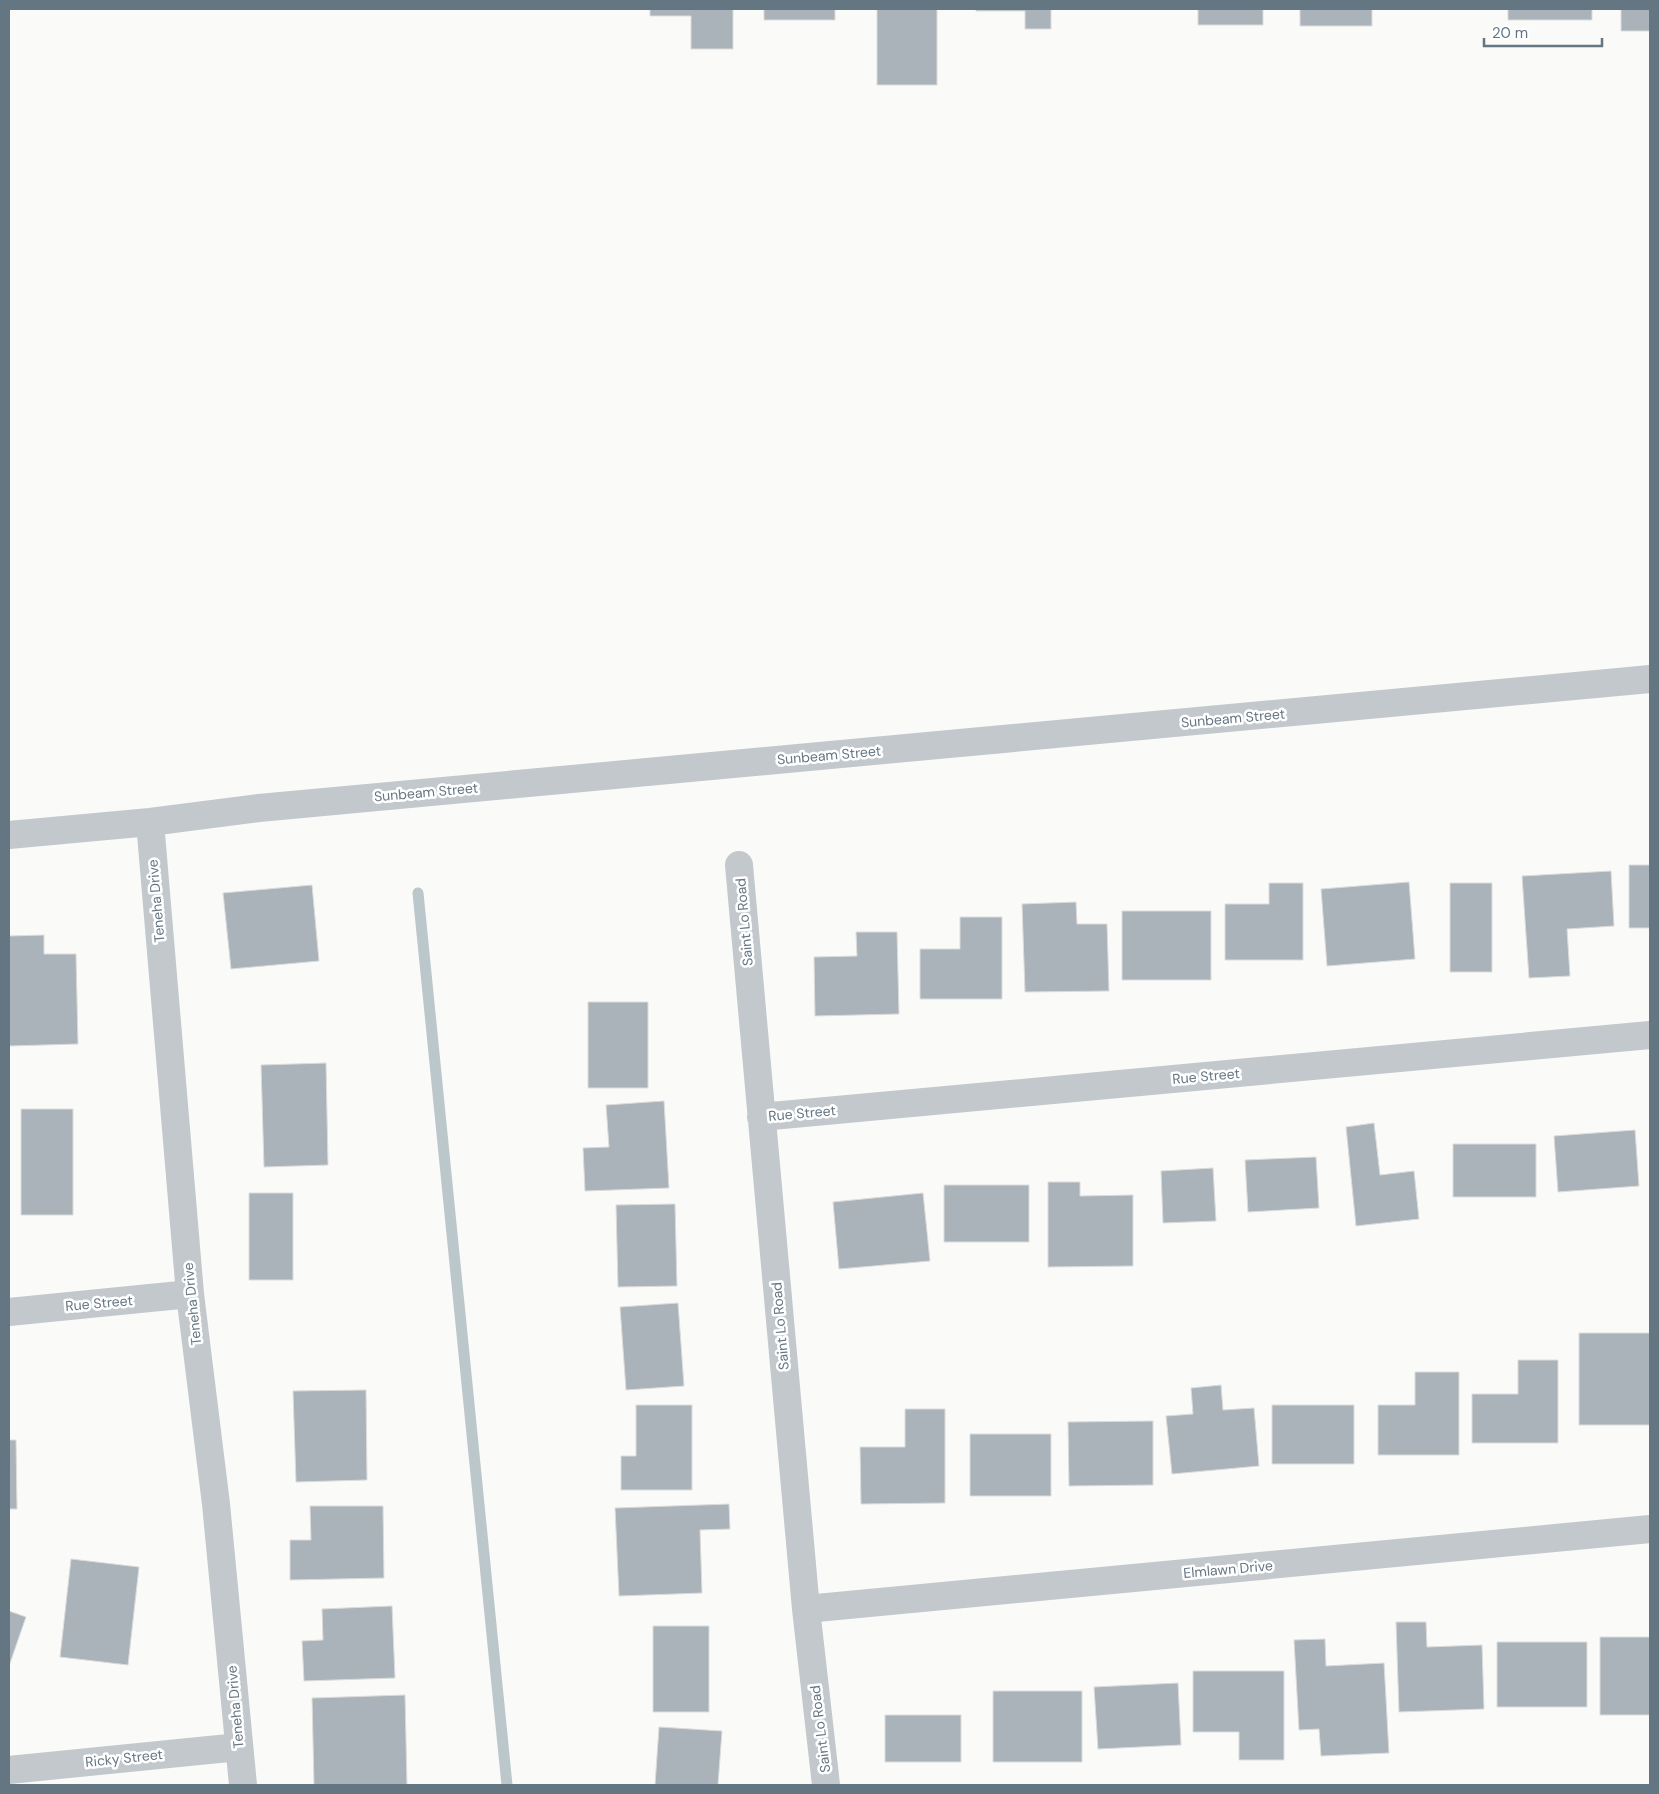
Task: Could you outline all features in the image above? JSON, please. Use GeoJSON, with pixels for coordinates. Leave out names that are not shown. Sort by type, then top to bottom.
{"type":"FeatureCollection","features":[{"type":"Feature","properties":{"kind":"street","name":"Sunbeam Street"},"geometry":{"type":"LineString","coordinates":[[9,835],[150,822],[259,808],[1650,680]]}},
{"type":"Feature","properties":{"kind":"street","name":"Teneha Drive"},"geometry":{"type":"LineString","coordinates":[[150,822],[190,1294],[216,1504],[243,1785]]}},
{"type":"Feature","properties":{"kind":"street","name":"Saint Lo Road"},"geometry":{"type":"LineString","coordinates":[[739,866],[806,1609],[826,1785]]}},
{"type":"Feature","properties":{"kind":"street","name":"Rue Street"},"geometry":{"type":"LineString","coordinates":[[761,1117],[1650,1035]]}},
{"type":"Feature","properties":{"kind":"street","name":"Rue Street"},"geometry":{"type":"LineString","coordinates":[[9,1312],[190,1294]]}},
{"type":"Feature","properties":{"kind":"street","name":"Elmlawn Drive"},"geometry":{"type":"LineString","coordinates":[[806,1609],[1650,1529]]}},
{"type":"Feature","properties":{"kind":"street","name":"Ricky Street"},"geometry":{"type":"LineString","coordinates":[[19,1774],[239,1747]]}},
{"type":"Feature","properties":{"kind":"building"},"geometry":{"type":"Polygon","coordinates":[[[650,9],[733,9],[733,49],[691,49],[691,16],[650,16],[650,9]]]}},
{"type":"Feature","properties":{"kind":"building"},"geometry":{"type":"Polygon","coordinates":[[[764,9],[835,9],[835,20],[764,20],[764,9]]]}},
{"type":"Feature","properties":{"kind":"building"},"geometry":{"type":"Polygon","coordinates":[[[877,9],[937,9],[937,85],[877,85],[877,9]]]}},
{"type":"Feature","properties":{"kind":"building"},"geometry":{"type":"Polygon","coordinates":[[[976,9],[1051,9],[1051,29],[1025,29],[1025,11],[976,11],[976,9]]]}},
{"type":"Feature","properties":{"kind":"building"},"geometry":{"type":"Polygon","coordinates":[[[1198,9],[1263,9],[1263,25],[1198,25],[1198,9]]]}},
{"type":"Feature","properties":{"kind":"building"},"geometry":{"type":"Polygon","coordinates":[[[1300,9],[1372,9],[1372,26],[1300,26],[1300,9]]]}},
{"type":"Feature","properties":{"kind":"building"},"geometry":{"type":"Polygon","coordinates":[[[1508,9],[1592,9],[1592,20],[1508,20],[1508,9]]]}},
{"type":"Feature","properties":{"kind":"building"},"geometry":{"type":"Polygon","coordinates":[[[1621,9],[1650,9],[1650,31],[1621,31],[1621,9]]]}},
{"type":"Feature","properties":{"kind":"building"},"geometry":{"type":"Polygon","coordinates":[[[1629,865],[1650,865],[1650,928],[1629,928],[1629,865]]]}},
{"type":"Feature","properties":{"kind":"building"},"geometry":{"type":"Polygon","coordinates":[[[1611,871],[1614,926],[1567,929],[1570,976],[1529,978],[1522,876],[1611,871]]]}},
{"type":"Feature","properties":{"kind":"building"},"geometry":{"type":"Polygon","coordinates":[[[1409,882],[1415,959],[1327,966],[1321,889],[1409,882]]]}},
{"type":"Feature","properties":{"kind":"building"},"geometry":{"type":"Polygon","coordinates":[[[1269,883],[1303,883],[1303,960],[1225,960],[1225,904],[1269,904],[1269,883]]]}},
{"type":"Feature","properties":{"kind":"building"},"geometry":{"type":"Polygon","coordinates":[[[1450,883],[1492,883],[1492,972],[1450,972],[1450,883]]]}},
{"type":"Feature","properties":{"kind":"building"},"geometry":{"type":"Polygon","coordinates":[[[312,885],[319,961],[231,969],[223,893],[312,885]]]}},
{"type":"Feature","properties":{"kind":"building"},"geometry":{"type":"Polygon","coordinates":[[[1076,902],[1077,924],[1107,924],[1109,991],[1025,992],[1022,904],[1076,902]]]}},
{"type":"Feature","properties":{"kind":"building"},"geometry":{"type":"Polygon","coordinates":[[[1122,911],[1211,911],[1211,980],[1122,980],[1122,911]]]}},
{"type":"Feature","properties":{"kind":"building"},"geometry":{"type":"Polygon","coordinates":[[[960,917],[1002,917],[1002,999],[920,999],[920,949],[960,949],[960,917]]]}},
{"type":"Feature","properties":{"kind":"building"},"geometry":{"type":"Polygon","coordinates":[[[856,932],[897,932],[899,1014],[815,1016],[814,957],[857,956],[856,932]]]}},
{"type":"Feature","properties":{"kind":"building"},"geometry":{"type":"Polygon","coordinates":[[[44,935],[44,954],[76,954],[78,1044],[9,1046],[9,936],[44,935]]]}},
{"type":"Feature","properties":{"kind":"building"},"geometry":{"type":"Polygon","coordinates":[[[588,1002],[648,1002],[648,1088],[588,1088],[588,1002]]]}},
{"type":"Feature","properties":{"kind":"building"},"geometry":{"type":"Polygon","coordinates":[[[326,1063],[328,1165],[264,1167],[261,1065],[326,1063]]]}},
{"type":"Feature","properties":{"kind":"building"},"geometry":{"type":"Polygon","coordinates":[[[664,1101],[669,1188],[585,1191],[583,1148],[609,1147],[606,1105],[664,1101]]]}},
{"type":"Feature","properties":{"kind":"building"},"geometry":{"type":"Polygon","coordinates":[[[21,1109],[73,1109],[73,1215],[21,1215],[21,1109]]]}},
{"type":"Feature","properties":{"kind":"building"},"geometry":{"type":"Polygon","coordinates":[[[1374,1123],[1380,1175],[1414,1171],[1419,1219],[1356,1226],[1346,1127],[1374,1123]]]}},
{"type":"Feature","properties":{"kind":"building"},"geometry":{"type":"Polygon","coordinates":[[[1635,1130],[1639,1186],[1558,1192],[1554,1136],[1635,1130]]]}},
{"type":"Feature","properties":{"kind":"building"},"geometry":{"type":"Polygon","coordinates":[[[1453,1144],[1536,1144],[1536,1197],[1453,1197],[1453,1144]]]}},
{"type":"Feature","properties":{"kind":"building"},"geometry":{"type":"Polygon","coordinates":[[[1316,1157],[1319,1208],[1248,1212],[1245,1160],[1316,1157]]]}},
{"type":"Feature","properties":{"kind":"building"},"geometry":{"type":"Polygon","coordinates":[[[1213,1168],[1216,1221],[1163,1223],[1161,1171],[1213,1168]]]}},
{"type":"Feature","properties":{"kind":"building"},"geometry":{"type":"Polygon","coordinates":[[[1048,1182],[1080,1182],[1080,1196],[1133,1195],[1133,1266],[1048,1267],[1048,1182]]]}},
{"type":"Feature","properties":{"kind":"building"},"geometry":{"type":"Polygon","coordinates":[[[944,1185],[1029,1185],[1029,1242],[944,1242],[944,1185]]]}},
{"type":"Feature","properties":{"kind":"building"},"geometry":{"type":"Polygon","coordinates":[[[249,1193],[293,1193],[293,1280],[249,1280],[249,1193]]]}},
{"type":"Feature","properties":{"kind":"building"},"geometry":{"type":"Polygon","coordinates":[[[923,1193],[930,1261],[839,1269],[833,1202],[923,1193]]]}},
{"type":"Feature","properties":{"kind":"building"},"geometry":{"type":"Polygon","coordinates":[[[675,1204],[677,1286],[618,1287],[616,1205],[675,1204]]]}},
{"type":"Feature","properties":{"kind":"building"},"geometry":{"type":"Polygon","coordinates":[[[678,1303],[684,1386],[626,1390],[620,1307],[678,1303]]]}},
{"type":"Feature","properties":{"kind":"building"},"geometry":{"type":"Polygon","coordinates":[[[1579,1333],[1650,1333],[1650,1425],[1579,1425],[1579,1333]]]}},
{"type":"Feature","properties":{"kind":"building"},"geometry":{"type":"Polygon","coordinates":[[[1518,1360],[1558,1360],[1558,1443],[1472,1443],[1472,1394],[1518,1394],[1518,1360]]]}},
{"type":"Feature","properties":{"kind":"building"},"geometry":{"type":"Polygon","coordinates":[[[1415,1372],[1459,1372],[1459,1455],[1378,1455],[1378,1405],[1415,1405],[1415,1372]]]}},
{"type":"Feature","properties":{"kind":"building"},"geometry":{"type":"Polygon","coordinates":[[[1221,1385],[1223,1410],[1254,1408],[1259,1466],[1172,1474],[1166,1416],[1193,1414],[1191,1388],[1221,1385]]]}},
{"type":"Feature","properties":{"kind":"building"},"geometry":{"type":"Polygon","coordinates":[[[366,1390],[367,1480],[296,1482],[293,1391],[366,1390]]]}},
{"type":"Feature","properties":{"kind":"building"},"geometry":{"type":"Polygon","coordinates":[[[636,1405],[692,1405],[692,1490],[621,1490],[621,1456],[636,1456],[636,1405]]]}},
{"type":"Feature","properties":{"kind":"building"},"geometry":{"type":"Polygon","coordinates":[[[1272,1405],[1354,1405],[1354,1464],[1272,1464],[1272,1405]]]}},
{"type":"Feature","properties":{"kind":"building"},"geometry":{"type":"Polygon","coordinates":[[[905,1409],[945,1409],[945,1503],[861,1504],[860,1447],[905,1447],[905,1409]]]}},
{"type":"Feature","properties":{"kind":"building"},"geometry":{"type":"Polygon","coordinates":[[[1153,1421],[1153,1485],[1069,1486],[1068,1422],[1153,1421]]]}},
{"type":"Feature","properties":{"kind":"building"},"geometry":{"type":"Polygon","coordinates":[[[970,1434],[1051,1434],[1051,1496],[970,1496],[970,1434]]]}},
{"type":"Feature","properties":{"kind":"building"},"geometry":{"type":"Polygon","coordinates":[[[9,1440],[16,1440],[17,1509],[9,1509],[9,1440]]]}},
{"type":"Feature","properties":{"kind":"building"},"geometry":{"type":"Polygon","coordinates":[[[729,1504],[730,1529],[700,1530],[702,1593],[619,1596],[615,1508],[729,1504]]]}},
{"type":"Feature","properties":{"kind":"building"},"geometry":{"type":"Polygon","coordinates":[[[310,1506],[383,1506],[384,1578],[290,1580],[290,1540],[311,1540],[310,1506]]]}},
{"type":"Feature","properties":{"kind":"building"},"geometry":{"type":"Polygon","coordinates":[[[71,1559],[139,1567],[128,1665],[60,1657],[71,1559]]]}},
{"type":"Feature","properties":{"kind":"building"},"geometry":{"type":"Polygon","coordinates":[[[392,1606],[395,1678],[304,1681],[302,1641],[323,1640],[322,1609],[392,1606]]]}},
{"type":"Feature","properties":{"kind":"building"},"geometry":{"type":"Polygon","coordinates":[[[9,1611],[26,1617],[9,1666],[9,1611]]]}},
{"type":"Feature","properties":{"kind":"building"},"geometry":{"type":"Polygon","coordinates":[[[1396,1622],[1426,1622],[1427,1647],[1482,1645],[1484,1709],[1399,1712],[1396,1622]]]}},
{"type":"Feature","properties":{"kind":"building"},"geometry":{"type":"Polygon","coordinates":[[[653,1626],[709,1626],[709,1712],[653,1712],[653,1626]]]}},
{"type":"Feature","properties":{"kind":"building"},"geometry":{"type":"Polygon","coordinates":[[[1600,1637],[1650,1637],[1650,1715],[1600,1715],[1600,1637]]]}},
{"type":"Feature","properties":{"kind":"building"},"geometry":{"type":"Polygon","coordinates":[[[1325,1639],[1326,1666],[1384,1663],[1389,1753],[1321,1756],[1319,1729],[1299,1730],[1294,1640],[1325,1639]]]}},
{"type":"Feature","properties":{"kind":"building"},"geometry":{"type":"Polygon","coordinates":[[[1497,1642],[1587,1642],[1587,1707],[1497,1707],[1497,1642]]]}},
{"type":"Feature","properties":{"kind":"building"},"geometry":{"type":"Polygon","coordinates":[[[1193,1671],[1284,1671],[1284,1760],[1239,1760],[1239,1732],[1193,1732],[1193,1671]]]}},
{"type":"Feature","properties":{"kind":"building"},"geometry":{"type":"Polygon","coordinates":[[[1178,1683],[1181,1745],[1098,1749],[1094,1687],[1178,1683]]]}},
{"type":"Feature","properties":{"kind":"building"},"geometry":{"type":"Polygon","coordinates":[[[993,1691],[1082,1691],[1082,1762],[993,1762],[993,1691]]]}},
{"type":"Feature","properties":{"kind":"building"},"geometry":{"type":"Polygon","coordinates":[[[405,1695],[407,1785],[314,1785],[312,1698],[405,1695]]]}},
{"type":"Feature","properties":{"kind":"building"},"geometry":{"type":"Polygon","coordinates":[[[885,1715],[961,1715],[961,1762],[885,1762],[885,1715]]]}},
{"type":"Feature","properties":{"kind":"building"},"geometry":{"type":"Polygon","coordinates":[[[659,1727],[722,1731],[718,1785],[655,1785],[659,1727]]]}},
{"type":"Feature","properties":{"kind":"waterway"},"geometry":{"type":"LineString","coordinates":[[418,893],[507,1785]]}}]}
